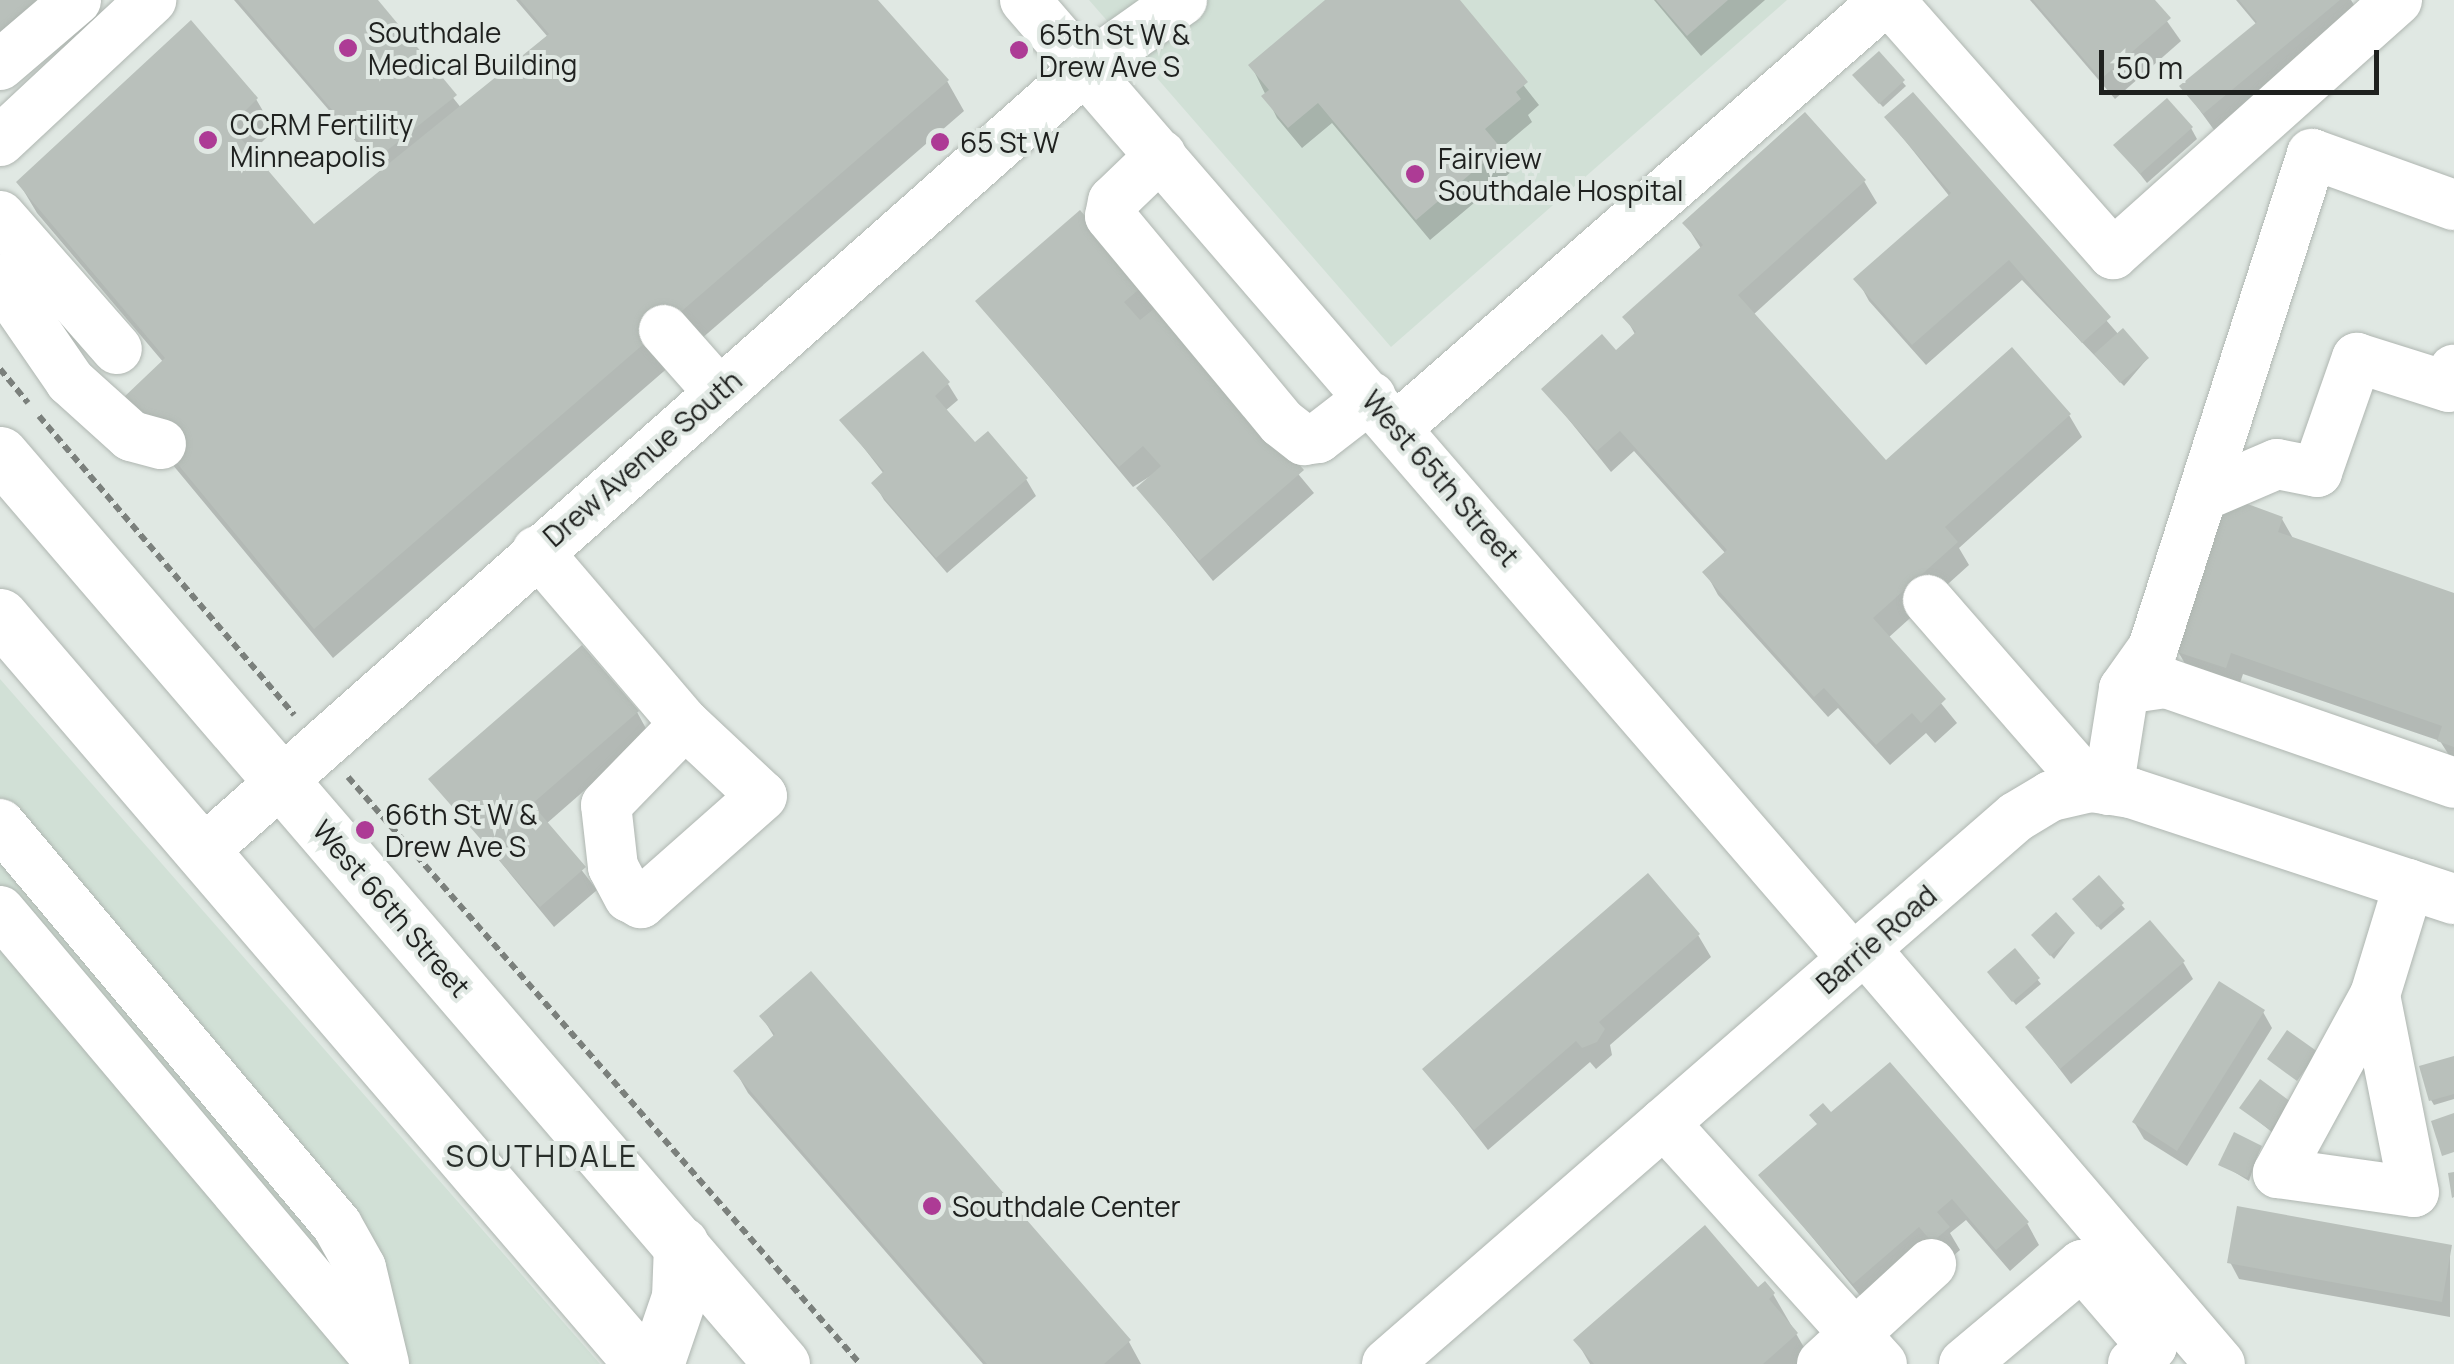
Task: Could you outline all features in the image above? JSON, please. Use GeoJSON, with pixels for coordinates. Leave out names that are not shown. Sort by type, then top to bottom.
{"type":"FeatureCollection","features":[{"type":"Feature","properties":{"kind":"main road","name":"West 66th Street"},"geometry":{"type":"LineString","coordinates":[[0,454],[782,1364]]}},
{"type":"Feature","properties":{"kind":"main road"},"geometry":{"type":"LineString","coordinates":[[0,616],[642,1364]]}},
{"type":"Feature","properties":{"kind":"main road"},"geometry":{"type":"LineString","coordinates":[[656,1364],[679,1298],[681,1244]]}},
{"type":"Feature","properties":{"kind":"street"},"geometry":{"type":"LineString","coordinates":[[0,66],[76,0]]}},
{"type":"Feature","properties":{"kind":"street"},"geometry":{"type":"LineString","coordinates":[[0,141],[150,0]]}},
{"type":"Feature","properties":{"kind":"street","name":"West 65th Street"},"geometry":{"type":"LineString","coordinates":[[1025,0],[2220,1364]]}},
{"type":"Feature","properties":{"kind":"street","name":"Drew Avenue South"},"geometry":{"type":"LineString","coordinates":[[203,851],[1085,69],[1182,0]]}},
{"type":"Feature","properties":{"kind":"street"},"geometry":{"type":"LineString","coordinates":[[1161,156],[1113,202],[1110,216],[1282,423],[1304,440],[1384,412],[1887,0],[2114,254],[2397,0]]}},
{"type":"Feature","properties":{"kind":"street"},"geometry":{"type":"LineString","coordinates":[[2100,789],[2124,688],[2153,648],[2207,494],[2312,154],[2454,206]]}},
{"type":"Feature","properties":{"kind":"street"},"geometry":{"type":"LineString","coordinates":[[0,216],[117,349]]}},
{"type":"Feature","properties":{"kind":"street"},"geometry":{"type":"LineString","coordinates":[[0,279],[70,382],[130,436],[160,444]]}},
{"type":"Feature","properties":{"kind":"street"},"geometry":{"type":"LineString","coordinates":[[664,330],[718,391]]}},
{"type":"Feature","properties":{"kind":"street"},"geometry":{"type":"LineString","coordinates":[[2207,494],[2276,464],[2317,472],[2357,358],[2449,387],[2454,370]]}},
{"type":"Feature","properties":{"kind":"street"},"geometry":{"type":"LineString","coordinates":[[537,551],[685,724],[762,796],[642,902],[628,897],[613,867],[606,805],[685,724]]}},
{"type":"Feature","properties":{"kind":"street"},"geometry":{"type":"LineString","coordinates":[[1928,600],[2100,789],[2432,891],[2375,994]]}},
{"type":"Feature","properties":{"kind":"street"},"geometry":{"type":"LineString","coordinates":[[2124,688],[2166,684],[2454,783]]}},
{"type":"Feature","properties":{"kind":"street","name":"Barrie Road"},"geometry":{"type":"LineString","coordinates":[[1388,1364],[1439,1348],[1664,1123],[2016,817],[2052,796],[2100,789]]}},
{"type":"Feature","properties":{"kind":"street"},"geometry":{"type":"LineString","coordinates":[[0,824],[336,1225],[361,1268],[383,1364]]}},
{"type":"Feature","properties":{"kind":"street"},"geometry":{"type":"LineString","coordinates":[[0,911],[383,1364]]}},
{"type":"Feature","properties":{"kind":"street"},"geometry":{"type":"LineString","coordinates":[[1664,1123],[1852,1354],[1931,1264]]}},
{"type":"Feature","properties":{"kind":"street"},"geometry":{"type":"LineString","coordinates":[[1964,1364],[2082,1265],[2152,1346],[2132,1364]]}},
{"type":"Feature","properties":{"kind":"path"},"geometry":{"type":"LineString","coordinates":[[0,369],[292,712]]}},
{"type":"Feature","properties":{"kind":"path"},"geometry":{"type":"LineString","coordinates":[[346,776],[860,1364]]}},
{"type":"Feature","properties":{"kind":"shaded area","name":"Fairview Southdale Hospital"},"geometry":{"type":"Polygon","coordinates":[[[1089,0],[1787,0],[1391,347],[1089,0]]]}},
{"type":"Feature","properties":{"kind":"shaded area"},"geometry":{"type":"Polygon","coordinates":[[[0,679],[600,1364],[0,1364],[0,679]]]}},
{"type":"Feature","properties":{"kind":"building"},"geometry":{"type":"Polygon","coordinates":[[[0,0],[63,0],[0,55],[0,0]]]}},
{"type":"Feature","properties":{"kind":"building","name":"Southdale Medical Building"},"geometry":{"type":"Polygon","coordinates":[[[238,0],[378,0],[457,95],[375,160],[238,0]]]}},
{"type":"Feature","properties":{"kind":"building"},"geometry":{"type":"Polygon","coordinates":[[[520,0],[878,0],[949,80],[314,629],[123,398],[165,358],[16,182],[191,20],[258,98],[230,126],[314,224],[549,34],[520,0]]]}},
{"type":"Feature","properties":{"kind":"building"},"geometry":{"type":"Polygon","coordinates":[[[1325,0],[1460,0],[1528,82],[1516,92],[1521,99],[1485,129],[1501,148],[1416,220],[1318,103],[1288,128],[1261,96],[1269,90],[1248,65],[1325,0]]]}},
{"type":"Feature","properties":{"kind":"building"},"geometry":{"type":"Polygon","coordinates":[[[1656,0],[1728,0],[1687,36],[1656,0]]]}},
{"type":"Feature","properties":{"kind":"building"},"geometry":{"type":"Polygon","coordinates":[[[2033,0],[2155,0],[2171,18],[2101,79],[2033,0]]]}},
{"type":"Feature","properties":{"kind":"building"},"geometry":{"type":"Polygon","coordinates":[[[2239,0],[2340,0],[2203,114],[2179,86],[2257,22],[2239,0]]]}},
{"type":"Feature","properties":{"kind":"building"},"geometry":{"type":"Polygon","coordinates":[[[1879,51],[1905,80],[1879,104],[1852,75],[1879,51]]]}},
{"type":"Feature","properties":{"kind":"building"},"geometry":{"type":"Polygon","coordinates":[[[1913,92],[2111,317],[2082,343],[2009,260],[1912,345],[1853,279],[1951,193],[1884,117],[1913,92]]]}},
{"type":"Feature","properties":{"kind":"building"},"geometry":{"type":"Polygon","coordinates":[[[2167,98],[2193,127],[2140,174],[2113,145],[2167,98]]]}},
{"type":"Feature","properties":{"kind":"building"},"geometry":{"type":"Polygon","coordinates":[[[1805,112],[1866,180],[1738,295],[1886,460],[2012,347],[2071,414],[1945,527],[1958,542],[1873,618],[1946,699],[1921,723],[1912,713],[1876,745],[1824,688],[1814,697],[1702,572],[1727,550],[1620,431],[1597,451],[1541,389],[1602,334],[1616,350],[1636,332],[1622,317],[1703,245],[1682,223],[1805,112]]]}},
{"type":"Feature","properties":{"kind":"building"},"geometry":{"type":"Polygon","coordinates":[[[1080,210],[1144,285],[1124,302],[1140,320],[1160,304],[1304,470],[1199,561],[1136,488],[1161,466],[1143,446],[1119,467],[975,301],[1080,210]]]}},
{"type":"Feature","properties":{"kind":"building"},"geometry":{"type":"Polygon","coordinates":[[[2123,328],[2149,358],[2120,383],[2094,354],[2123,328]]]}},
{"type":"Feature","properties":{"kind":"building"},"geometry":{"type":"Polygon","coordinates":[[[923,351],[950,382],[935,396],[975,442],[988,431],[1028,478],[936,558],[871,483],[884,471],[839,420],[923,351]]]}},
{"type":"Feature","properties":{"kind":"building"},"geometry":{"type":"Polygon","coordinates":[[[2226,496],[2283,517],[2278,532],[2454,593],[2454,747],[2437,741],[2442,726],[2231,653],[2226,668],[2174,651],[2226,496]]]}},
{"type":"Feature","properties":{"kind":"building"},"geometry":{"type":"Polygon","coordinates":[[[582,645],[639,711],[532,804],[586,867],[540,907],[428,779],[582,645]]]}},
{"type":"Feature","properties":{"kind":"building"},"geometry":{"type":"Polygon","coordinates":[[[1648,873],[1700,934],[1599,1022],[1605,1029],[1597,1042],[1582,1048],[1576,1041],[1474,1130],[1422,1069],[1648,873]]]}},
{"type":"Feature","properties":{"kind":"building"},"geometry":{"type":"Polygon","coordinates":[[[2099,875],[2124,903],[2097,927],[2072,899],[2099,875]]]}},
{"type":"Feature","properties":{"kind":"building"},"geometry":{"type":"Polygon","coordinates":[[[2056,912],[2075,933],[2050,956],[2031,935],[2056,912]]]}},
{"type":"Feature","properties":{"kind":"building"},"geometry":{"type":"Polygon","coordinates":[[[2150,920],[2185,961],[2060,1069],[2025,1027],[2150,920]]]}},
{"type":"Feature","properties":{"kind":"building"},"geometry":{"type":"Polygon","coordinates":[[[2015,948],[2040,978],[2012,1002],[1987,972],[2015,948]]]}},
{"type":"Feature","properties":{"kind":"building","name":"Southdale Center"},"geometry":{"type":"Polygon","coordinates":[[[811,971],[1131,1340],[1104,1364],[987,1364],[733,1071],[775,1034],[759,1016],[811,971]]]}},
{"type":"Feature","properties":{"kind":"building"},"geometry":{"type":"Polygon","coordinates":[[[2219,981],[2265,1010],[2177,1151],[2132,1122],[2219,981]]]}},
{"type":"Feature","properties":{"kind":"building"},"geometry":{"type":"Polygon","coordinates":[[[2287,1030],[2318,1052],[2297,1081],[2267,1059],[2287,1030]]]}},
{"type":"Feature","properties":{"kind":"building"},"geometry":{"type":"Polygon","coordinates":[[[2454,1056],[2454,1094],[2429,1101],[2419,1066],[2454,1056]]]}},
{"type":"Feature","properties":{"kind":"building"},"geometry":{"type":"Polygon","coordinates":[[[1890,1062],[2029,1222],[1996,1250],[1952,1199],[1937,1212],[1950,1227],[1932,1242],[1919,1227],[1853,1284],[1758,1175],[1817,1124],[1809,1115],[1823,1103],[1831,1112],[1890,1062]]]}},
{"type":"Feature","properties":{"kind":"building"},"geometry":{"type":"Polygon","coordinates":[[[2260,1079],[2291,1102],[2270,1130],[2239,1108],[2260,1079]]]}},
{"type":"Feature","properties":{"kind":"building"},"geometry":{"type":"Polygon","coordinates":[[[2454,1113],[2454,1152],[2442,1156],[2431,1121],[2454,1113]]]}},
{"type":"Feature","properties":{"kind":"building"},"geometry":{"type":"Polygon","coordinates":[[[2234,1132],[2262,1146],[2247,1178],[2218,1165],[2234,1132]]]}},
{"type":"Feature","properties":{"kind":"building"},"geometry":{"type":"Polygon","coordinates":[[[2454,1172],[2454,1197],[2452,1198],[2448,1173],[2454,1172]]]}},
{"type":"Feature","properties":{"kind":"building"},"geometry":{"type":"Polygon","coordinates":[[[2237,1206],[2452,1245],[2442,1302],[2227,1263],[2237,1206]]]}},
{"type":"Feature","properties":{"kind":"building"},"geometry":{"type":"Polygon","coordinates":[[[1705,1225],[1758,1287],[1765,1281],[1775,1293],[1769,1299],[1798,1333],[1763,1364],[1594,1364],[1573,1340],[1705,1225]]]}},
{"type":"Feature","properties":{"kind":"place","name":"Southdale Medical Building"},"geometry":{"type":"Point","coordinates":[348,48]}},
{"type":"Feature","properties":{"kind":"place","name":"65th St W & Drew Ave S"},"geometry":{"type":"Point","coordinates":[1019,50]}},
{"type":"Feature","properties":{"kind":"place","name":"CCRM Fertility Minneapolis"},"geometry":{"type":"Point","coordinates":[208,140]}},
{"type":"Feature","properties":{"kind":"place","name":"65 St W"},"geometry":{"type":"Point","coordinates":[940,142]}},
{"type":"Feature","properties":{"kind":"place","name":"Fairview Southdale Hospital"},"geometry":{"type":"Point","coordinates":[1415,174]}},
{"type":"Feature","properties":{"kind":"place","name":"66th St W & Drew Ave S"},"geometry":{"type":"Point","coordinates":[365,830]}},
{"type":"Feature","properties":{"kind":"place","name":"Southdale Center"},"geometry":{"type":"Point","coordinates":[932,1206]}},
{"type":"Feature","properties":{"kind":"district","name":"SOUTHDALE"},"geometry":{"type":"Point","coordinates":[542,1156]}}]}
